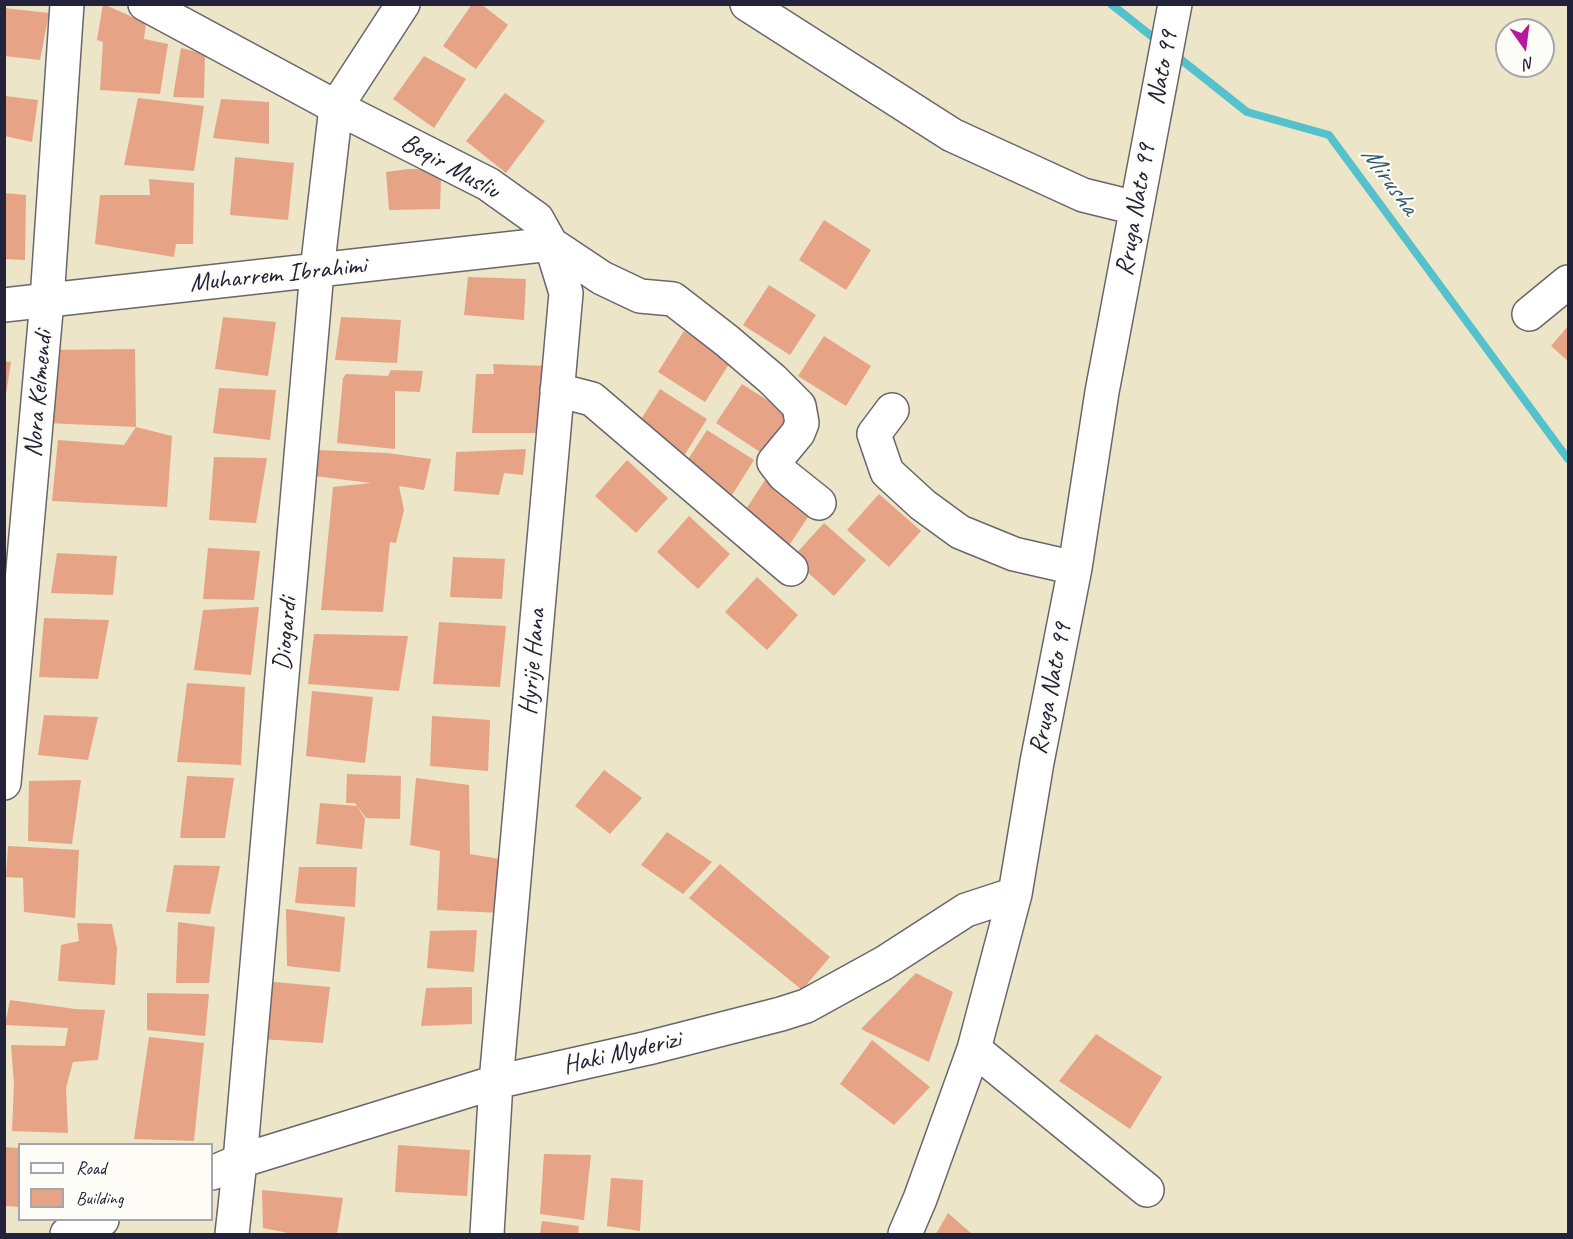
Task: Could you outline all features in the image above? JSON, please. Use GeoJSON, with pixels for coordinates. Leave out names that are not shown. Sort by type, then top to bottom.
{"type":"FeatureCollection","features":[{"type":"Feature","properties":{"kind":"street","name":"Nora Kelmendi"},"geometry":{"type":"LineString","coordinates":[[4,783],[47,300],[68,4]]}},
{"type":"Feature","properties":{"kind":"street","name":"Beqir Musliu"},"geometry":{"type":"LineString","coordinates":[[145,4],[336,107],[488,184],[537,219],[551,244]]}},
{"type":"Feature","properties":{"kind":"street"},"geometry":{"type":"LineString","coordinates":[[336,107],[403,4]]}},
{"type":"Feature","properties":{"kind":"street"},"geometry":{"type":"LineString","coordinates":[[747,4],[952,135],[1083,195],[1136,208]]}},
{"type":"Feature","properties":{"kind":"street","name":"Nato 99"},"geometry":{"type":"LineString","coordinates":[[1150,131],[1175,4]]}},
{"type":"Feature","properties":{"kind":"street","name":"Diogardi"},"geometry":{"type":"LineString","coordinates":[[232,1234],[226,1167],[317,271],[336,107]]}},
{"type":"Feature","properties":{"kind":"street","name":"Rruga Nato 99"},"geometry":{"type":"LineString","coordinates":[[905,1234],[920,1199],[974,1049],[1015,894],[1037,762],[1075,568],[1102,392],[1150,131]]}},
{"type":"Feature","properties":{"kind":"street","name":"Muharrem Ibrahimi"},"geometry":{"type":"LineString","coordinates":[[4,305],[551,244]]}},
{"type":"Feature","properties":{"kind":"street"},"geometry":{"type":"LineString","coordinates":[[551,244],[602,278],[640,296],[673,299],[772,379],[799,406],[802,423],[798,433],[774,462],[784,475],[819,503]]}},
{"type":"Feature","properties":{"kind":"street","name":"Hyrije Hana"},"geometry":{"type":"LineString","coordinates":[[487,1234],[496,1083],[566,293],[551,244]]}},
{"type":"Feature","properties":{"kind":"street"},"geometry":{"type":"LineString","coordinates":[[1529,314],[1569,282]]}},
{"type":"Feature","properties":{"kind":"street"},"geometry":{"type":"LineString","coordinates":[[557,390],[592,399],[790,569]]}},
{"type":"Feature","properties":{"kind":"street"},"geometry":{"type":"LineString","coordinates":[[892,410],[874,434],[887,472],[923,505],[970,537],[1014,554],[1075,568]]}},
{"type":"Feature","properties":{"kind":"street","name":"Haki Myderizi"},"geometry":{"type":"LineString","coordinates":[[226,1167],[496,1083],[648,1048],[806,1006],[884,963],[966,910],[1015,894]]}},
{"type":"Feature","properties":{"kind":"street"},"geometry":{"type":"LineString","coordinates":[[974,1049],[1147,1190]]}},
{"type":"Feature","properties":{"kind":"street"},"geometry":{"type":"LineString","coordinates":[[67,1234],[100,1221]]}},
{"type":"Feature","properties":{"kind":"building"},"geometry":{"type":"Polygon","coordinates":[[[103,4],[146,23],[144,39],[168,44],[160,94],[100,90],[103,42],[97,40],[103,4]]]}},
{"type":"Feature","properties":{"kind":"building"},"geometry":{"type":"Polygon","coordinates":[[[472,4],[481,4],[508,25],[476,69],[443,46],[472,4]]]}},
{"type":"Feature","properties":{"kind":"building"},"geometry":{"type":"Polygon","coordinates":[[[4,8],[49,13],[40,60],[4,56],[4,8]]]}},
{"type":"Feature","properties":{"kind":"building"},"geometry":{"type":"Polygon","coordinates":[[[181,48],[205,54],[204,98],[173,97],[181,48]]]}},
{"type":"Feature","properties":{"kind":"building"},"geometry":{"type":"Polygon","coordinates":[[[424,56],[466,79],[434,128],[393,99],[424,56]]]}},
{"type":"Feature","properties":{"kind":"building"},"geometry":{"type":"Polygon","coordinates":[[[505,93],[545,121],[506,173],[466,141],[505,93]]]}},
{"type":"Feature","properties":{"kind":"building"},"geometry":{"type":"Polygon","coordinates":[[[5,96],[38,100],[32,142],[5,136],[5,96]]]}},
{"type":"Feature","properties":{"kind":"building"},"geometry":{"type":"Polygon","coordinates":[[[138,98],[204,106],[194,171],[124,165],[138,98]]]}},
{"type":"Feature","properties":{"kind":"building"},"geometry":{"type":"Polygon","coordinates":[[[221,99],[269,102],[269,144],[213,138],[221,99]]]}},
{"type":"Feature","properties":{"kind":"building"},"geometry":{"type":"Polygon","coordinates":[[[235,157],[294,163],[288,220],[230,215],[235,157]]]}},
{"type":"Feature","properties":{"kind":"building"},"geometry":{"type":"Polygon","coordinates":[[[418,169],[441,178],[440,209],[389,210],[386,172],[418,169]]]}},
{"type":"Feature","properties":{"kind":"building"},"geometry":{"type":"Polygon","coordinates":[[[149,179],[194,183],[193,244],[176,244],[174,257],[95,244],[100,195],[150,195],[149,179]]]}},
{"type":"Feature","properties":{"kind":"building"},"geometry":{"type":"Polygon","coordinates":[[[4,193],[26,195],[25,260],[4,259],[4,193]]]}},
{"type":"Feature","properties":{"kind":"building"},"geometry":{"type":"Polygon","coordinates":[[[824,220],[871,250],[846,290],[799,260],[824,220]]]}},
{"type":"Feature","properties":{"kind":"building"},"geometry":{"type":"Polygon","coordinates":[[[468,277],[526,279],[524,320],[464,315],[468,277]]]}},
{"type":"Feature","properties":{"kind":"building"},"geometry":{"type":"Polygon","coordinates":[[[769,285],[816,315],[790,355],[743,325],[769,285]]]}},
{"type":"Feature","properties":{"kind":"building"},"geometry":{"type":"Polygon","coordinates":[[[223,317],[276,322],[268,376],[215,369],[223,317]]]}},
{"type":"Feature","properties":{"kind":"building"},"geometry":{"type":"Polygon","coordinates":[[[341,317],[401,320],[397,363],[335,360],[341,317]]]}},
{"type":"Feature","properties":{"kind":"building"},"geometry":{"type":"Polygon","coordinates":[[[1568,326],[1568,361],[1551,346],[1568,326]]]}},
{"type":"Feature","properties":{"kind":"building"},"geometry":{"type":"Polygon","coordinates":[[[684,331],[731,361],[705,402],[658,372],[684,331]]]}},
{"type":"Feature","properties":{"kind":"building"},"geometry":{"type":"Polygon","coordinates":[[[824,336],[871,366],[846,406],[798,376],[824,336]]]}},
{"type":"Feature","properties":{"kind":"building"},"geometry":{"type":"Polygon","coordinates":[[[135,349],[136,427],[46,423],[47,350],[135,349]]]}},
{"type":"Feature","properties":{"kind":"building"},"geometry":{"type":"Polygon","coordinates":[[[4,361],[11,362],[6,394],[4,394],[4,361]]]}},
{"type":"Feature","properties":{"kind":"building"},"geometry":{"type":"Polygon","coordinates":[[[493,364],[547,366],[542,433],[472,433],[476,374],[494,374],[493,364]]]}},
{"type":"Feature","properties":{"kind":"building"},"geometry":{"type":"Polygon","coordinates":[[[391,370],[423,371],[420,392],[395,391],[395,449],[337,443],[343,378],[346,374],[388,376],[391,370]]]}},
{"type":"Feature","properties":{"kind":"building"},"geometry":{"type":"Polygon","coordinates":[[[742,384],[789,414],[763,454],[716,423],[742,384]]]}},
{"type":"Feature","properties":{"kind":"building"},"geometry":{"type":"Polygon","coordinates":[[[219,388],[276,390],[270,440],[213,433],[219,388]]]}},
{"type":"Feature","properties":{"kind":"building"},"geometry":{"type":"Polygon","coordinates":[[[660,389],[707,419],[682,459],[635,429],[660,389]]]}},
{"type":"Feature","properties":{"kind":"building"},"geometry":{"type":"Polygon","coordinates":[[[136,427],[172,436],[167,507],[52,501],[58,440],[124,445],[136,427]]]}},
{"type":"Feature","properties":{"kind":"building"},"geometry":{"type":"Polygon","coordinates":[[[707,430],[754,460],[729,500],[681,470],[707,430]]]}},
{"type":"Feature","properties":{"kind":"building"},"geometry":{"type":"Polygon","coordinates":[[[526,449],[523,475],[504,473],[499,495],[454,491],[456,452],[526,449]]]}},
{"type":"Feature","properties":{"kind":"building"},"geometry":{"type":"Polygon","coordinates":[[[316,450],[387,453],[431,459],[424,490],[399,486],[404,510],[396,543],[390,542],[383,612],[321,610],[333,487],[371,483],[314,476],[316,450]]]}},
{"type":"Feature","properties":{"kind":"building"},"geometry":{"type":"Polygon","coordinates":[[[214,457],[267,458],[256,523],[209,520],[214,457]]]}},
{"type":"Feature","properties":{"kind":"building"},"geometry":{"type":"Polygon","coordinates":[[[627,460],[668,498],[636,533],[595,496],[627,460]]]}},
{"type":"Feature","properties":{"kind":"building"},"geometry":{"type":"Polygon","coordinates":[[[765,480],[812,511],[786,550],[739,520],[765,480]]]}},
{"type":"Feature","properties":{"kind":"building"},"geometry":{"type":"Polygon","coordinates":[[[879,494],[921,531],[889,567],[847,530],[879,494]]]}},
{"type":"Feature","properties":{"kind":"building"},"geometry":{"type":"Polygon","coordinates":[[[689,516],[730,554],[698,589],[657,552],[689,516]]]}},
{"type":"Feature","properties":{"kind":"building"},"geometry":{"type":"Polygon","coordinates":[[[824,523],[866,560],[834,596],[792,558],[824,523]]]}},
{"type":"Feature","properties":{"kind":"building"},"geometry":{"type":"Polygon","coordinates":[[[208,548],[260,551],[254,600],[203,599],[208,548]]]}},
{"type":"Feature","properties":{"kind":"building"},"geometry":{"type":"Polygon","coordinates":[[[57,553],[117,556],[113,595],[51,593],[57,553]]]}},
{"type":"Feature","properties":{"kind":"building"},"geometry":{"type":"Polygon","coordinates":[[[453,557],[505,559],[502,599],[450,597],[453,557]]]}},
{"type":"Feature","properties":{"kind":"building"},"geometry":{"type":"Polygon","coordinates":[[[757,577],[798,615],[767,650],[725,612],[757,577]]]}},
{"type":"Feature","properties":{"kind":"building"},"geometry":{"type":"Polygon","coordinates":[[[259,607],[251,675],[194,670],[203,610],[259,607]]]}},
{"type":"Feature","properties":{"kind":"building"},"geometry":{"type":"Polygon","coordinates":[[[44,618],[109,620],[98,679],[39,677],[44,618]]]}},
{"type":"Feature","properties":{"kind":"building"},"geometry":{"type":"Polygon","coordinates":[[[439,622],[506,626],[500,687],[433,684],[439,622]]]}},
{"type":"Feature","properties":{"kind":"building"},"geometry":{"type":"Polygon","coordinates":[[[314,634],[408,636],[399,691],[308,684],[314,634]]]}},
{"type":"Feature","properties":{"kind":"building"},"geometry":{"type":"Polygon","coordinates":[[[187,683],[245,687],[241,765],[177,762],[187,683]]]}},
{"type":"Feature","properties":{"kind":"building"},"geometry":{"type":"Polygon","coordinates":[[[312,691],[373,697],[365,763],[306,756],[312,691]]]}},
{"type":"Feature","properties":{"kind":"building"},"geometry":{"type":"Polygon","coordinates":[[[44,715],[98,717],[88,760],[38,755],[44,715]]]}},
{"type":"Feature","properties":{"kind":"building"},"geometry":{"type":"Polygon","coordinates":[[[432,716],[490,720],[488,771],[430,766],[432,716]]]}},
{"type":"Feature","properties":{"kind":"building"},"geometry":{"type":"Polygon","coordinates":[[[604,770],[642,798],[610,834],[575,806],[604,770]]]}},
{"type":"Feature","properties":{"kind":"building"},"geometry":{"type":"Polygon","coordinates":[[[347,774],[401,776],[400,819],[366,818],[355,803],[346,803],[347,774]]]}},
{"type":"Feature","properties":{"kind":"building"},"geometry":{"type":"Polygon","coordinates":[[[187,776],[234,778],[225,838],[180,838],[187,776]]]}},
{"type":"Feature","properties":{"kind":"building"},"geometry":{"type":"Polygon","coordinates":[[[416,778],[469,785],[470,854],[506,860],[502,913],[437,910],[440,851],[410,845],[416,778]]]}},
{"type":"Feature","properties":{"kind":"building"},"geometry":{"type":"Polygon","coordinates":[[[81,780],[72,844],[28,841],[29,781],[81,780]]]}},
{"type":"Feature","properties":{"kind":"building"},"geometry":{"type":"Polygon","coordinates":[[[320,803],[357,806],[365,819],[362,849],[316,844],[320,803]]]}},
{"type":"Feature","properties":{"kind":"building"},"geometry":{"type":"Polygon","coordinates":[[[667,832],[712,862],[683,894],[641,865],[667,832]]]}},
{"type":"Feature","properties":{"kind":"building"},"geometry":{"type":"Polygon","coordinates":[[[8,846],[79,850],[75,918],[24,912],[23,878],[6,877],[8,846]]]}},
{"type":"Feature","properties":{"kind":"building"},"geometry":{"type":"Polygon","coordinates":[[[720,864],[830,957],[802,990],[689,898],[720,864]]]}},
{"type":"Feature","properties":{"kind":"building"},"geometry":{"type":"Polygon","coordinates":[[[174,865],[220,866],[210,914],[166,912],[174,865]]]}},
{"type":"Feature","properties":{"kind":"building"},"geometry":{"type":"Polygon","coordinates":[[[299,867],[357,867],[355,907],[295,903],[299,867]]]}},
{"type":"Feature","properties":{"kind":"building"},"geometry":{"type":"Polygon","coordinates":[[[286,909],[345,917],[340,972],[287,966],[286,909]]]}},
{"type":"Feature","properties":{"kind":"building"},"geometry":{"type":"Polygon","coordinates":[[[178,922],[215,927],[209,983],[176,983],[178,922]]]}},
{"type":"Feature","properties":{"kind":"building"},"geometry":{"type":"Polygon","coordinates":[[[77,923],[112,924],[117,949],[115,985],[58,981],[61,945],[79,941],[77,923]]]}},
{"type":"Feature","properties":{"kind":"building"},"geometry":{"type":"Polygon","coordinates":[[[477,930],[474,972],[427,968],[430,931],[477,930]]]}},
{"type":"Feature","properties":{"kind":"building"},"geometry":{"type":"Polygon","coordinates":[[[916,973],[953,992],[929,1062],[861,1029],[916,973]]]}},
{"type":"Feature","properties":{"kind":"building"},"geometry":{"type":"Polygon","coordinates":[[[263,981],[330,987],[323,1043],[260,1039],[263,981]]]}},
{"type":"Feature","properties":{"kind":"building"},"geometry":{"type":"Polygon","coordinates":[[[472,987],[472,1024],[421,1026],[426,988],[472,987]]]}},
{"type":"Feature","properties":{"kind":"building"},"geometry":{"type":"Polygon","coordinates":[[[147,993],[209,994],[205,1036],[147,1030],[147,993]]]}},
{"type":"Feature","properties":{"kind":"building"},"geometry":{"type":"Polygon","coordinates":[[[10,1000],[75,1009],[105,1010],[98,1060],[73,1062],[66,1088],[68,1133],[12,1131],[14,1084],[11,1045],[65,1046],[68,1028],[5,1025],[10,1000]]]}},
{"type":"Feature","properties":{"kind":"building"},"geometry":{"type":"Polygon","coordinates":[[[1096,1034],[1162,1077],[1130,1129],[1059,1081],[1096,1034]]]}},
{"type":"Feature","properties":{"kind":"building"},"geometry":{"type":"Polygon","coordinates":[[[149,1037],[204,1043],[194,1141],[134,1139],[149,1037]]]}},
{"type":"Feature","properties":{"kind":"building"},"geometry":{"type":"Polygon","coordinates":[[[872,1040],[930,1087],[894,1125],[840,1084],[872,1040]]]}},
{"type":"Feature","properties":{"kind":"building"},"geometry":{"type":"Polygon","coordinates":[[[398,1145],[470,1150],[467,1196],[395,1192],[398,1145]]]}},
{"type":"Feature","properties":{"kind":"building"},"geometry":{"type":"Polygon","coordinates":[[[4,1147],[18,1148],[18,1207],[4,1206],[4,1147]]]}},
{"type":"Feature","properties":{"kind":"building"},"geometry":{"type":"Polygon","coordinates":[[[544,1154],[591,1155],[584,1220],[540,1214],[544,1154]]]}},
{"type":"Feature","properties":{"kind":"building"},"geometry":{"type":"Polygon","coordinates":[[[611,1178],[643,1180],[640,1231],[607,1226],[611,1178]]]}},
{"type":"Feature","properties":{"kind":"building"},"geometry":{"type":"Polygon","coordinates":[[[262,1190],[343,1198],[337,1234],[293,1234],[263,1228],[262,1190]]]}},
{"type":"Feature","properties":{"kind":"building"},"geometry":{"type":"Polygon","coordinates":[[[948,1213],[972,1234],[936,1234],[948,1213]]]}},
{"type":"Feature","properties":{"kind":"building"},"geometry":{"type":"Polygon","coordinates":[[[542,1221],[579,1226],[578,1234],[540,1234],[542,1221]]]}},
{"type":"Feature","properties":{"kind":"waterway","name":"Mirusha"},"geometry":{"type":"LineString","coordinates":[[1111,4],[1159,42]]}},
{"type":"Feature","properties":{"kind":"waterway","name":"Mirusha"},"geometry":{"type":"LineString","coordinates":[[1174,54],[1247,112],[1329,135],[1568,459]]}}]}
